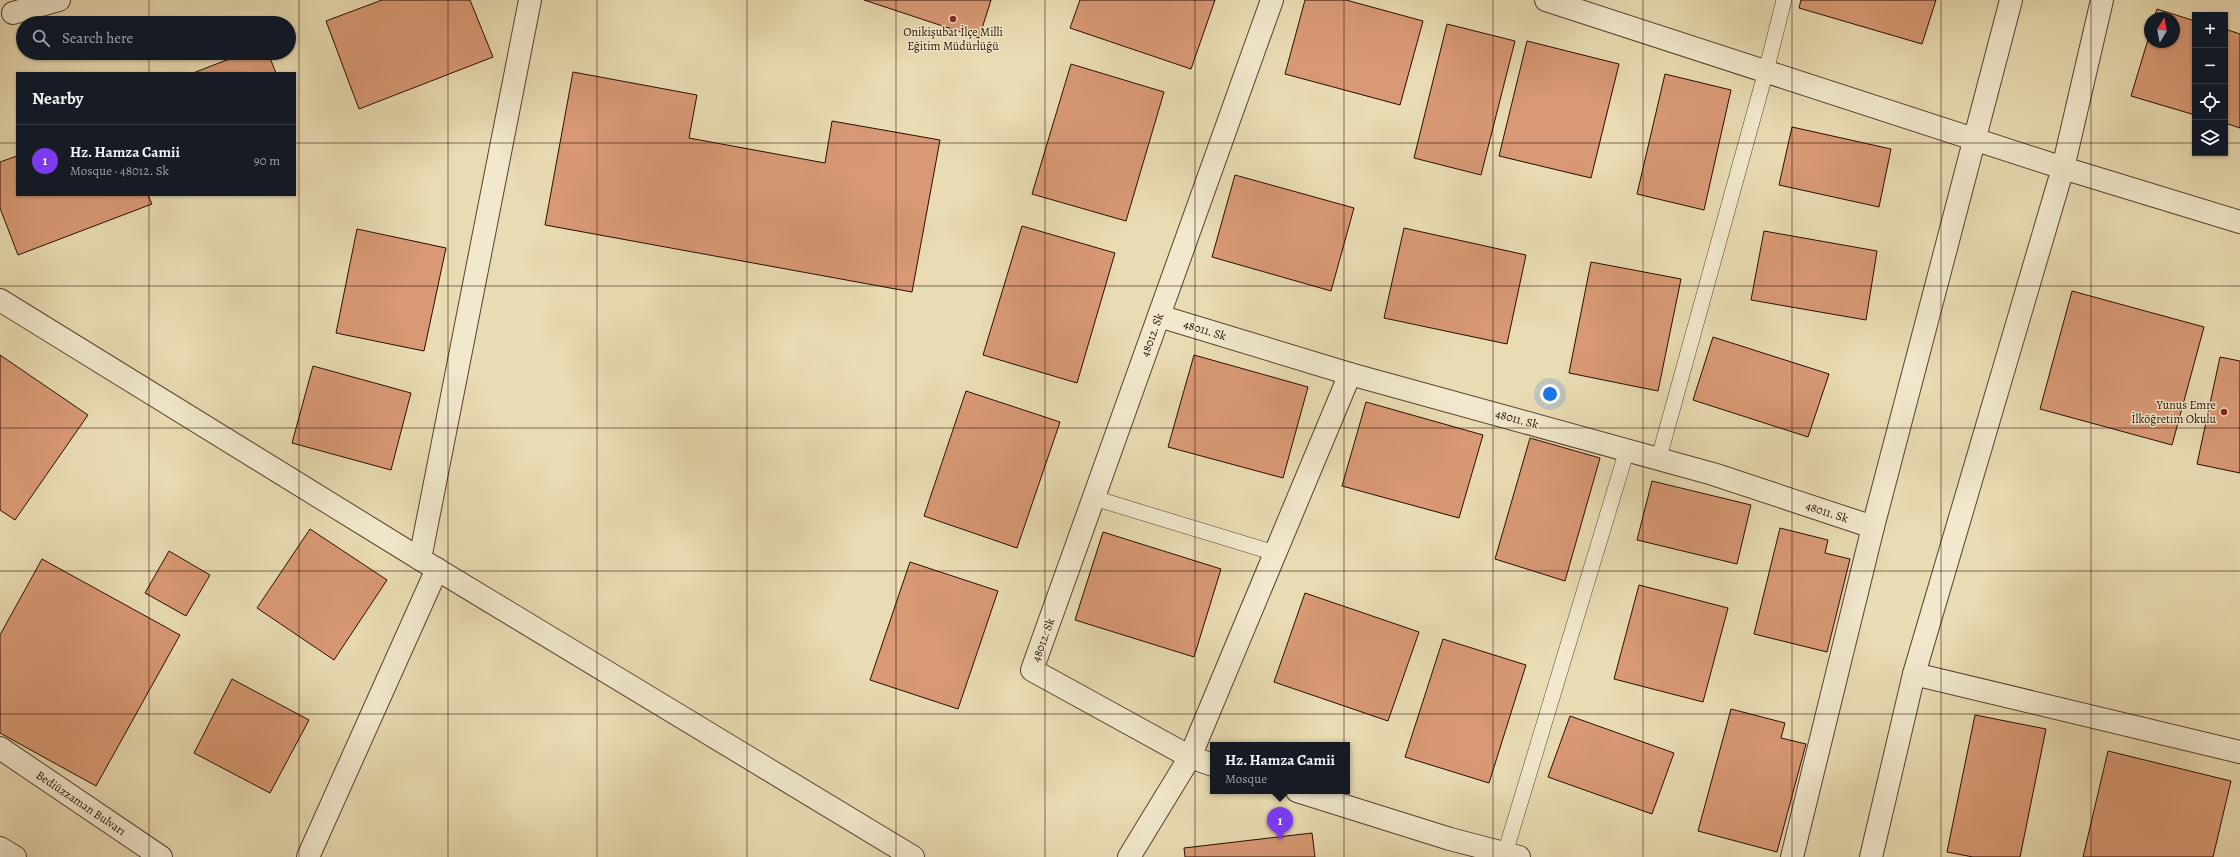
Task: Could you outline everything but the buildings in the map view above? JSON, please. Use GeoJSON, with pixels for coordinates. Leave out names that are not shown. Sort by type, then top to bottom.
{"type":"FeatureCollection","features":[{"type":"Feature","properties":{"kind":"street"},"geometry":{"type":"LineString","coordinates":[[9,12],[60,0]]}},
{"type":"Feature","properties":{"kind":"street"},"geometry":{"type":"LineString","coordinates":[[308,857],[428,564],[530,0]]}},
{"type":"Feature","properties":{"kind":"street","name":"48012. Sk"},"geometry":{"type":"LineString","coordinates":[[1190,757],[1032,670],[1272,0]]}},
{"type":"Feature","properties":{"kind":"street"},"geometry":{"type":"LineString","coordinates":[[1546,0],[2063,168],[2240,222]]}},
{"type":"Feature","properties":{"kind":"street"},"geometry":{"type":"LineString","coordinates":[[1792,857],[1873,527],[1976,139],[2011,0]]}},
{"type":"Feature","properties":{"kind":"street"},"geometry":{"type":"LineString","coordinates":[[1871,857],[1914,674],[2063,168],[2102,0]]}},
{"type":"Feature","properties":{"kind":"street"},"geometry":{"type":"LineString","coordinates":[[0,300],[428,564],[913,857]]}},
{"type":"Feature","properties":{"kind":"street","name":"48011. Sk"},"geometry":{"type":"LineString","coordinates":[[1159,316],[1350,374],[1627,450],[1658,461],[1713,474],[1873,527]]}},
{"type":"Feature","properties":{"kind":"street"},"geometry":{"type":"LineString","coordinates":[[1129,857],[1190,757],[1350,374]]}},
{"type":"Feature","properties":{"kind":"street"},"geometry":{"type":"LineString","coordinates":[[1914,674],[2240,752]]}},
{"type":"Feature","properties":{"kind":"street","name":"Bediüzzaman Bulvarı"},"geometry":{"type":"LineString","coordinates":[[0,748],[162,857]]}},
{"type":"Feature","properties":{"kind":"street"},"geometry":{"type":"LineString","coordinates":[[1190,757],[1210,763]]}},
{"type":"Feature","properties":{"kind":"street"},"geometry":{"type":"LineString","coordinates":[[1307,794],[1450,839],[1512,855]]}},
{"type":"Feature","properties":{"kind":"street"},"geometry":{"type":"LineString","coordinates":[[0,848],[15,857]]}},
{"type":"Feature","properties":{"kind":"lane"},"geometry":{"type":"LineString","coordinates":[[1658,461],[1766,71],[1784,0]]}},
{"type":"Feature","properties":{"kind":"lane"},"geometry":{"type":"LineString","coordinates":[[1512,855],[1627,450]]}},
{"type":"Feature","properties":{"kind":"lane"},"geometry":{"type":"LineString","coordinates":[[1094,498],[1275,553]]}},
{"type":"Feature","properties":{"kind":"place","name":"Onikişubat İlçe Milli Eğitim Müdürlüğü"},"geometry":{"type":"Point","coordinates":[953,19]}},
{"type":"Feature","properties":{"kind":"place","name":"Yunus Emre İlköğretim Okulu"},"geometry":{"type":"Point","coordinates":[2224,412]}},
{"type":"Feature","properties":{"kind":"place","name":"Hz. Hamza Camii"},"geometry":{"type":"Point","coordinates":[1280,840]}}]}
